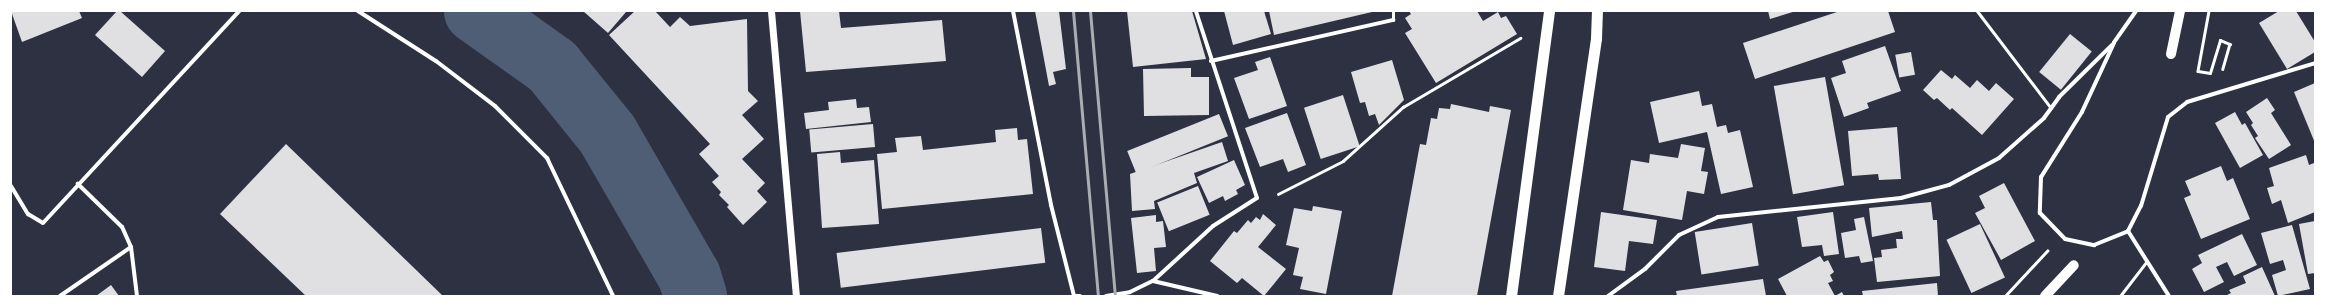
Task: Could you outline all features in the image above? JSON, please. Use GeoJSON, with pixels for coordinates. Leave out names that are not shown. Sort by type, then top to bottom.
{"type":"FeatureCollection","features":[{"type":"Feature","properties":{"kind":"highway"},"geometry":{"type":"LineString","coordinates":[[1511,296],[1549,11]]}},
{"type":"Feature","properties":{"kind":"highway"},"geometry":{"type":"LineString","coordinates":[[1558,296],[1596,38],[1597,11]]}},
{"type":"Feature","properties":{"kind":"main road"},"geometry":{"type":"LineString","coordinates":[[2170,54],[2180,11]]}},
{"type":"Feature","properties":{"kind":"main road"},"geometry":{"type":"LineString","coordinates":[[2045,296],[2074,265]]}},
{"type":"Feature","properties":{"kind":"street"},"geometry":{"type":"LineString","coordinates":[[11,186],[28,214],[43,223],[239,11]]}},
{"type":"Feature","properties":{"kind":"street"},"geometry":{"type":"LineString","coordinates":[[358,11],[436,61],[489,101],[547,158],[613,296]]}},
{"type":"Feature","properties":{"kind":"street"},"geometry":{"type":"LineString","coordinates":[[771,11],[796,296]]}},
{"type":"Feature","properties":{"kind":"street"},"geometry":{"type":"LineString","coordinates":[[1013,11],[1051,205],[1074,296],[1080,296]]}},
{"type":"Feature","properties":{"kind":"street"},"geometry":{"type":"LineString","coordinates":[[1106,296],[1130,292],[1153,281],[1213,226],[1257,198],[1243,149],[1211,61],[1196,11]]}},
{"type":"Feature","properties":{"kind":"street"},"geometry":{"type":"LineString","coordinates":[[2136,11],[2114,43],[2082,112],[2041,177],[2040,213],[2065,239],[2094,245],[2128,231],[2141,206],[2168,117],[2187,102],[2315,64]]}},
{"type":"Feature","properties":{"kind":"street"},"geometry":{"type":"LineString","coordinates":[[1211,61],[1393,20]]}},
{"type":"Feature","properties":{"kind":"street"},"geometry":{"type":"LineString","coordinates":[[1608,296],[1645,269],[1679,235],[1718,217],[1901,198],[1949,185],[1999,158],[2044,118],[2059,97],[2114,43]]}},
{"type":"Feature","properties":{"kind":"street"},"geometry":{"type":"LineString","coordinates":[[78,184],[122,227],[131,246],[137,296]]}},
{"type":"Feature","properties":{"kind":"street"},"geometry":{"type":"LineString","coordinates":[[2128,231],[2169,296]]}},
{"type":"Feature","properties":{"kind":"street"},"geometry":{"type":"LineString","coordinates":[[60,296],[131,246]]}},
{"type":"Feature","properties":{"kind":"street"},"geometry":{"type":"LineString","coordinates":[[1153,281],[1217,296]]}},
{"type":"Feature","properties":{"kind":"lane"},"geometry":{"type":"LineString","coordinates":[[1393,11],[1393,20]]}},
{"type":"Feature","properties":{"kind":"lane"},"geometry":{"type":"LineString","coordinates":[[1977,11],[2052,108]]}},
{"type":"Feature","properties":{"kind":"lane"},"geometry":{"type":"LineString","coordinates":[[2120,296],[2147,261]]}},
{"type":"Feature","properties":{"kind":"path"},"geometry":{"type":"LineString","coordinates":[[2209,11],[2198,71],[2210,73],[2220,40],[2230,44],[2223,69],[2228,71]]}},
{"type":"Feature","properties":{"kind":"path"},"geometry":{"type":"LineString","coordinates":[[1257,198],[1265,201],[1343,162],[1403,107],[1520,38]]}},
{"type":"Feature","properties":{"kind":"path"},"geometry":{"type":"LineString","coordinates":[[2005,296],[2051,246]]}},
{"type":"Feature","properties":{"kind":"building"},"geometry":{"type":"Polygon","coordinates":[[[11,11],[79,11],[82,18],[22,42],[11,11]]]}},
{"type":"Feature","properties":{"kind":"building"},"geometry":{"type":"Polygon","coordinates":[[[117,11],[120,11],[165,51],[142,77],[95,35],[117,11]]]}},
{"type":"Feature","properties":{"kind":"building"},"geometry":{"type":"Polygon","coordinates":[[[583,11],[625,11],[626,12],[608,33],[583,11]]]}},
{"type":"Feature","properties":{"kind":"building"},"geometry":{"type":"Polygon","coordinates":[[[635,11],[655,11],[670,27],[680,17],[690,26],[747,19],[748,91],[758,101],[742,115],[764,139],[742,159],[765,183],[757,191],[767,202],[743,225],[727,207],[729,205],[719,195],[721,192],[712,182],[719,176],[699,154],[710,144],[609,35],[635,11]]]}},
{"type":"Feature","properties":{"kind":"building"},"geometry":{"type":"Polygon","coordinates":[[[800,11],[839,11],[841,28],[942,20],[946,61],[806,72],[800,11]]]}},
{"type":"Feature","properties":{"kind":"building"},"geometry":{"type":"Polygon","coordinates":[[[1035,11],[1059,11],[1066,69],[1053,72],[1056,84],[1049,86],[1035,11]]]}},
{"type":"Feature","properties":{"kind":"building"},"geometry":{"type":"Polygon","coordinates":[[[1127,11],[1192,11],[1206,59],[1133,67],[1127,11]]]}},
{"type":"Feature","properties":{"kind":"building"},"geometry":{"type":"Polygon","coordinates":[[[1224,11],[1264,11],[1271,34],[1233,45],[1224,11]]]}},
{"type":"Feature","properties":{"kind":"building"},"geometry":{"type":"Polygon","coordinates":[[[1269,11],[1372,11],[1372,12],[1274,35],[1269,11]]]}},
{"type":"Feature","properties":{"kind":"building"},"geometry":{"type":"Polygon","coordinates":[[[1409,11],[1477,11],[1483,21],[1498,12],[1501,18],[1506,16],[1517,34],[1436,83],[1405,33],[1412,29],[1405,18],[1411,14],[1409,11]]]}},
{"type":"Feature","properties":{"kind":"building"},"geometry":{"type":"Polygon","coordinates":[[[1768,11],[1796,11],[1770,19],[1768,11]]]}},
{"type":"Feature","properties":{"kind":"building"},"geometry":{"type":"Polygon","coordinates":[[[1840,11],[1888,11],[1895,32],[1755,79],[1743,43],[1840,11]]]}},
{"type":"Feature","properties":{"kind":"building"},"geometry":{"type":"Polygon","coordinates":[[[2279,11],[2296,11],[2315,42],[2315,52],[2287,69],[2259,23],[2279,11]]]}},
{"type":"Feature","properties":{"kind":"building"},"geometry":{"type":"Polygon","coordinates":[[[2070,34],[2092,52],[2061,90],[2039,72],[2070,34]]]}},
{"type":"Feature","properties":{"kind":"building"},"geometry":{"type":"Polygon","coordinates":[[[1885,46],[1901,91],[1867,103],[1869,108],[1844,117],[1831,78],[1846,73],[1842,61],[1885,46]]]}},
{"type":"Feature","properties":{"kind":"building"},"geometry":{"type":"Polygon","coordinates":[[[1911,52],[1915,75],[1899,77],[1895,55],[1911,52]]]}},
{"type":"Feature","properties":{"kind":"building"},"geometry":{"type":"Polygon","coordinates":[[[1270,57],[1287,106],[1249,119],[1234,78],[1258,70],[1255,62],[1270,57]]]}},
{"type":"Feature","properties":{"kind":"building"},"geometry":{"type":"Polygon","coordinates":[[[1392,60],[1404,100],[1379,125],[1375,114],[1369,116],[1365,102],[1360,103],[1351,72],[1392,60]]]}},
{"type":"Feature","properties":{"kind":"building"},"geometry":{"type":"Polygon","coordinates":[[[1191,68],[1191,77],[1209,77],[1209,115],[1144,116],[1143,69],[1191,68]]]}},
{"type":"Feature","properties":{"kind":"building"},"geometry":{"type":"Polygon","coordinates":[[[1941,70],[1952,79],[1955,75],[1970,88],[1977,80],[1989,91],[1996,83],[2014,99],[1982,135],[1952,108],[1950,110],[1937,98],[1934,100],[1923,90],[1941,70]]]}},
{"type":"Feature","properties":{"kind":"building"},"geometry":{"type":"Polygon","coordinates":[[[1825,77],[1844,185],[1793,194],[1774,86],[1825,77]]]}},
{"type":"Feature","properties":{"kind":"building"},"geometry":{"type":"Polygon","coordinates":[[[2315,83],[2315,143],[2294,92],[2315,83]]]}},
{"type":"Feature","properties":{"kind":"building"},"geometry":{"type":"Polygon","coordinates":[[[1699,91],[1702,106],[1712,104],[1717,127],[1726,125],[1728,133],[1740,130],[1753,187],[1721,194],[1707,132],[1659,143],[1650,102],[1699,91]]]}},
{"type":"Feature","properties":{"kind":"building"},"geometry":{"type":"Polygon","coordinates":[[[1343,95],[1360,146],[1321,159],[1304,108],[1343,95]]]}},
{"type":"Feature","properties":{"kind":"building"},"geometry":{"type":"Polygon","coordinates":[[[2267,98],[2275,110],[2271,113],[2291,145],[2269,159],[2255,138],[2258,136],[2251,125],[2253,123],[2246,112],[2267,98]]]}},
{"type":"Feature","properties":{"kind":"building"},"geometry":{"type":"Polygon","coordinates":[[[856,99],[857,108],[869,107],[871,122],[806,129],[804,113],[829,110],[828,102],[856,99]]]}},
{"type":"Feature","properties":{"kind":"building"},"geometry":{"type":"Polygon","coordinates":[[[1451,104],[1489,112],[1490,106],[1511,110],[1477,296],[1392,296],[1420,144],[1426,145],[1431,118],[1437,119],[1439,108],[1450,109],[1451,104]]]}},
{"type":"Feature","properties":{"kind":"building"},"geometry":{"type":"Polygon","coordinates":[[[2235,112],[2242,125],[2245,123],[2263,155],[2240,168],[2215,123],[2235,112]]]}},
{"type":"Feature","properties":{"kind":"building"},"geometry":{"type":"Polygon","coordinates":[[[1287,113],[1306,165],[1288,172],[1283,159],[1260,167],[1245,128],[1287,113]]]}},
{"type":"Feature","properties":{"kind":"building"},"geometry":{"type":"Polygon","coordinates":[[[1219,114],[1228,136],[1136,173],[1127,151],[1219,114]]]}},
{"type":"Feature","properties":{"kind":"building"},"geometry":{"type":"Polygon","coordinates":[[[873,124],[875,147],[811,152],[809,130],[873,124]]]}},
{"type":"Feature","properties":{"kind":"building"},"geometry":{"type":"Polygon","coordinates":[[[1897,127],[1901,179],[1879,180],[1878,174],[1852,176],[1848,131],[1897,127]]]}},
{"type":"Feature","properties":{"kind":"building"},"geometry":{"type":"Polygon","coordinates":[[[1017,128],[1018,140],[1027,139],[1033,194],[882,209],[877,154],[897,152],[895,138],[921,136],[923,150],[996,142],[995,130],[1017,128]]]}},
{"type":"Feature","properties":{"kind":"building"},"geometry":{"type":"Polygon","coordinates":[[[1222,142],[1228,161],[1194,173],[1197,183],[1154,201],[1155,209],[1132,211],[1130,174],[1222,142]]]}},
{"type":"Feature","properties":{"kind":"building"},"geometry":{"type":"Polygon","coordinates":[[[286,144],[443,296],[306,296],[220,214],[286,144]]]}},
{"type":"Feature","properties":{"kind":"building"},"geometry":{"type":"Polygon","coordinates":[[[1681,144],[1705,148],[1701,171],[1708,172],[1704,194],[1687,191],[1682,220],[1623,210],[1631,160],[1649,163],[1650,154],[1678,158],[1681,144]]]}},
{"type":"Feature","properties":{"kind":"building"},"geometry":{"type":"Polygon","coordinates":[[[840,152],[841,163],[874,160],[879,224],[822,228],[817,154],[840,152]]]}},
{"type":"Feature","properties":{"kind":"building"},"geometry":{"type":"Polygon","coordinates":[[[2306,155],[2309,165],[2314,163],[2315,167],[2315,212],[2288,223],[2281,200],[2272,204],[2267,188],[2274,186],[2269,168],[2306,155]]]}},
{"type":"Feature","properties":{"kind":"building"},"geometry":{"type":"Polygon","coordinates":[[[1234,160],[1245,185],[1236,190],[1238,194],[1225,201],[1223,196],[1209,203],[1197,177],[1234,160]]]}},
{"type":"Feature","properties":{"kind":"building"},"geometry":{"type":"Polygon","coordinates":[[[2221,166],[2227,181],[2233,178],[2250,219],[2201,239],[2184,198],[2191,195],[2185,181],[2221,166]]]}},
{"type":"Feature","properties":{"kind":"building"},"geometry":{"type":"Polygon","coordinates":[[[2004,183],[2035,241],[2001,260],[1975,213],[1985,208],[1979,196],[2004,183]]]}},
{"type":"Feature","properties":{"kind":"building"},"geometry":{"type":"Polygon","coordinates":[[[1198,186],[1210,215],[1169,231],[1157,202],[1198,186]]]}},
{"type":"Feature","properties":{"kind":"building"},"geometry":{"type":"Polygon","coordinates":[[[1931,202],[1933,220],[1937,220],[1940,276],[1877,282],[1874,258],[1882,257],[1881,250],[1897,248],[1896,239],[1903,239],[1902,231],[1872,237],[1869,208],[1931,202]]]}},
{"type":"Feature","properties":{"kind":"building"},"geometry":{"type":"Polygon","coordinates":[[[1313,206],[1342,211],[1326,294],[1300,289],[1303,277],[1293,275],[1299,248],[1286,245],[1294,208],[1312,211],[1313,206]]]}},
{"type":"Feature","properties":{"kind":"building"},"geometry":{"type":"Polygon","coordinates":[[[1601,212],[1657,220],[1653,244],[1629,241],[1625,271],[1594,267],[1601,212]]]}},
{"type":"Feature","properties":{"kind":"building"},"geometry":{"type":"Polygon","coordinates":[[[1833,212],[1839,254],[1824,256],[1822,245],[1802,247],[1797,217],[1833,212]]]}},
{"type":"Feature","properties":{"kind":"building"},"geometry":{"type":"Polygon","coordinates":[[[1263,214],[1276,225],[1258,247],[1286,269],[1264,296],[1242,278],[1237,283],[1210,261],[1234,231],[1237,233],[1248,220],[1251,223],[1256,217],[1260,220],[1263,214]]]}},
{"type":"Feature","properties":{"kind":"building"},"geometry":{"type":"Polygon","coordinates":[[[1156,215],[1156,222],[1163,221],[1166,247],[1154,248],[1156,271],[1137,273],[1131,218],[1156,215]]]}},
{"type":"Feature","properties":{"kind":"building"},"geometry":{"type":"Polygon","coordinates":[[[1864,217],[1873,261],[1861,263],[1859,256],[1845,258],[1841,233],[1856,230],[1854,219],[1864,217]]]}},
{"type":"Feature","properties":{"kind":"building"},"geometry":{"type":"Polygon","coordinates":[[[2315,221],[2315,273],[2308,274],[2299,224],[2315,221]]]}},
{"type":"Feature","properties":{"kind":"building"},"geometry":{"type":"Polygon","coordinates":[[[1752,223],[1759,265],[1701,275],[1695,232],[1752,223]]]}},
{"type":"Feature","properties":{"kind":"building"},"geometry":{"type":"Polygon","coordinates":[[[1980,224],[2005,277],[1971,293],[1946,240],[1980,224]]]}},
{"type":"Feature","properties":{"kind":"building"},"geometry":{"type":"Polygon","coordinates":[[[2292,225],[2310,289],[2278,296],[2272,275],[2286,270],[2283,260],[2270,264],[2261,233],[2292,225]]]}},
{"type":"Feature","properties":{"kind":"building"},"geometry":{"type":"Polygon","coordinates":[[[1041,228],[1045,263],[841,288],[837,253],[1041,228]]]}},
{"type":"Feature","properties":{"kind":"building"},"geometry":{"type":"Polygon","coordinates":[[[2242,234],[2257,265],[2234,276],[2227,262],[2216,267],[2224,282],[2204,292],[2192,269],[2202,263],[2198,255],[2242,234]]]}},
{"type":"Feature","properties":{"kind":"building"},"geometry":{"type":"Polygon","coordinates":[[[1820,256],[1824,262],[1828,260],[1834,272],[1830,275],[1833,281],[1828,283],[1835,296],[1787,296],[1778,279],[1820,256]]]}},
{"type":"Feature","properties":{"kind":"building"},"geometry":{"type":"Polygon","coordinates":[[[2262,267],[2275,296],[2225,296],[2231,293],[2229,290],[2246,283],[2243,276],[2262,267]]]}},
{"type":"Feature","properties":{"kind":"building"},"geometry":{"type":"Polygon","coordinates":[[[1763,279],[1766,296],[1677,296],[1676,291],[1763,279]]]}},
{"type":"Feature","properties":{"kind":"building"},"geometry":{"type":"Polygon","coordinates":[[[1937,283],[1938,296],[1863,296],[1862,291],[1937,283]]]}},
{"type":"Feature","properties":{"kind":"building"},"geometry":{"type":"Polygon","coordinates":[[[111,285],[119,296],[96,296],[111,285]]]}},
{"type":"Feature","properties":{"kind":"building"},"geometry":{"type":"Polygon","coordinates":[[[1842,292],[1844,296],[1835,296],[1842,292]]]}},
{"type":"Feature","properties":{"kind":"waterway"},"geometry":{"type":"LineString","coordinates":[[475,11],[552,66],[607,134],[689,276],[695,296]]}},
{"type":"Feature","properties":{"kind":"railway"},"geometry":{"type":"LineString","coordinates":[[1073,11],[1098,296]]}},
{"type":"Feature","properties":{"kind":"railway"},"geometry":{"type":"LineString","coordinates":[[1090,11],[1115,296]]}}]}
